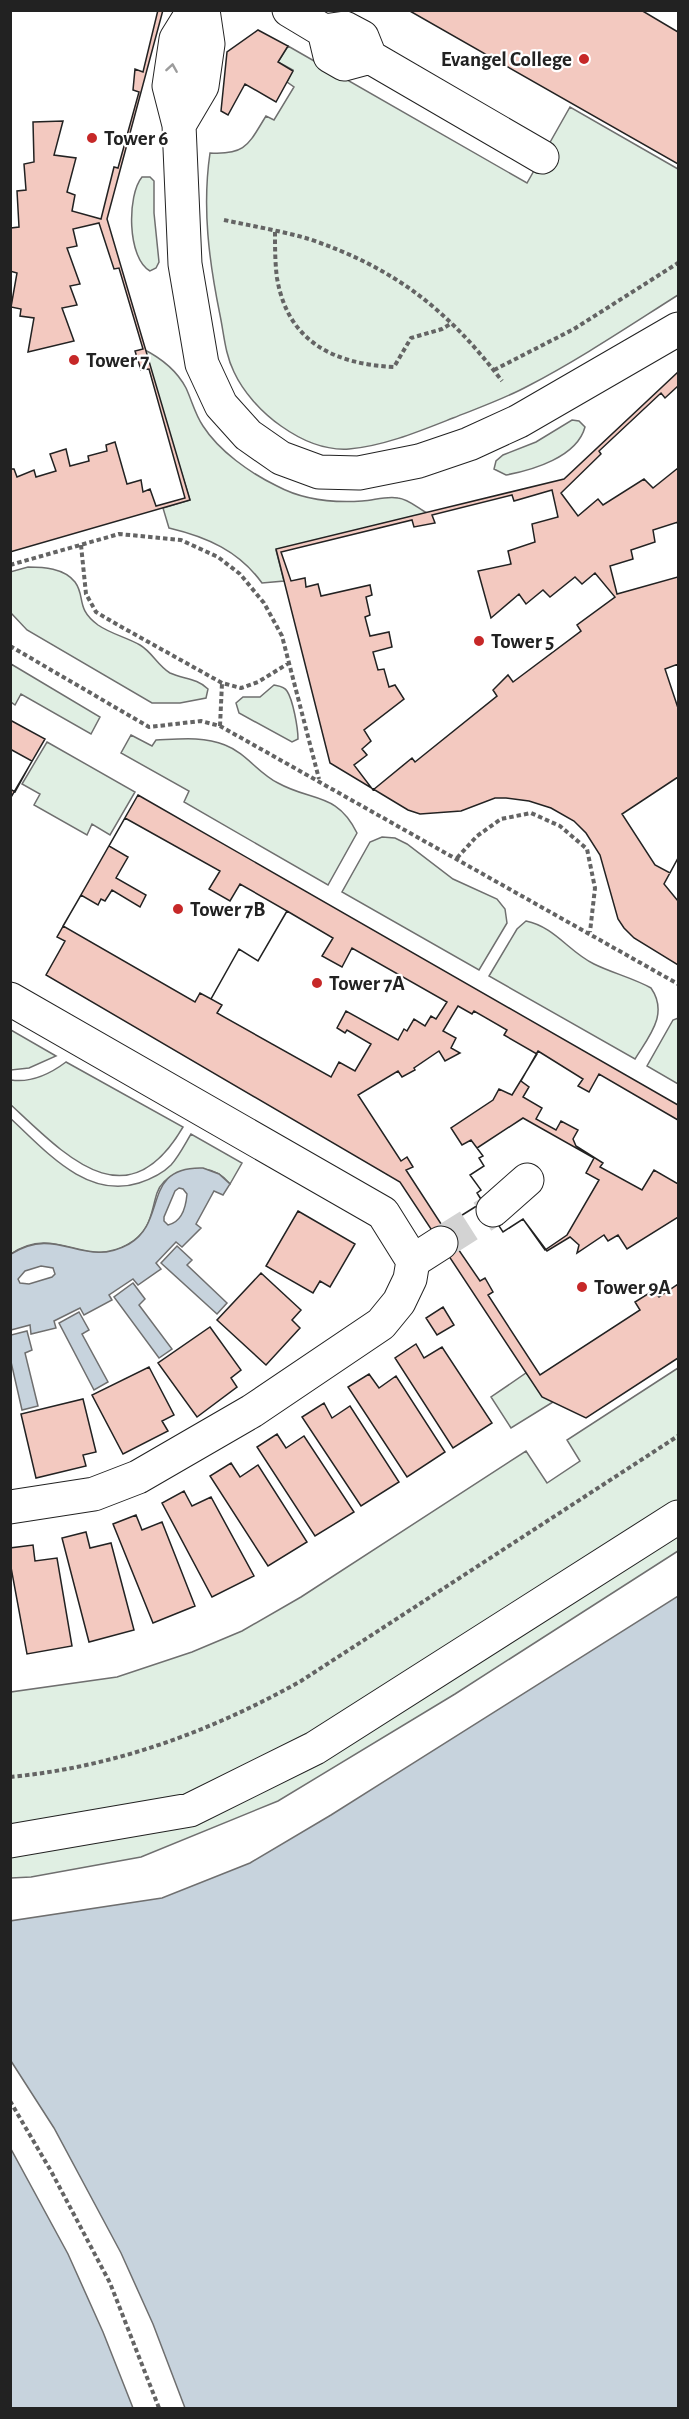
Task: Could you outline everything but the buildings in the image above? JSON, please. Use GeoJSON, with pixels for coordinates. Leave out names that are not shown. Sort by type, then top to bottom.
{"type":"FeatureCollection","features":[{"type":"Feature","properties":{"kind":"street"},"geometry":{"type":"LineString","coordinates":[[194,10],[176,39],[169,86],[179,125],[185,264],[202,364],[221,405],[248,435],[281,458],[319,472],[359,472],[419,461],[469,444],[519,421],[678,329]]}},
{"type":"Feature","properties":{"kind":"street"},"geometry":{"type":"LineString","coordinates":[[179,125],[202,86],[208,44],[203,10]]}},
{"type":"Feature","properties":{"kind":"street"},"geometry":{"type":"LineString","coordinates":[[289,10],[324,31],[330,56],[344,64],[370,57],[542,157]]}},
{"type":"Feature","properties":{"kind":"street"},"geometry":{"type":"LineString","coordinates":[[10,999],[383,1213],[413,1261],[410,1279],[399,1302],[381,1324],[252,1411],[138,1477],[94,1494],[10,1507]]}},
{"type":"Feature","properties":{"kind":"street"},"geometry":{"type":"LineString","coordinates":[[493,1210],[527,1180]]}},
{"type":"Feature","properties":{"kind":"street"},"geometry":{"type":"LineString","coordinates":[[413,1261],[441,1243]]}},
{"type":"Feature","properties":{"kind":"street"},"geometry":{"type":"LineString","coordinates":[[10,1841],[190,1810],[315,1748],[678,1517]]}},
{"type":"Feature","properties":{"kind":"path"},"geometry":{"type":"LineString","coordinates":[[215,217],[307,238],[372,265],[405,283],[452,323],[494,370],[505,386]]}},
{"type":"Feature","properties":{"kind":"path"},"geometry":{"type":"LineString","coordinates":[[275,232],[278,280],[293,321],[320,348],[335,357],[376,367],[394,368],[411,338],[442,329],[452,323]]}},
{"type":"Feature","properties":{"kind":"path"},"geometry":{"type":"LineString","coordinates":[[494,370],[574,329],[678,263]]}},
{"type":"Feature","properties":{"kind":"path"},"geometry":{"type":"LineString","coordinates":[[10,565],[119,534],[149,535],[181,540],[218,556],[240,574],[264,603],[282,636],[319,781]]}},
{"type":"Feature","properties":{"kind":"path"},"geometry":{"type":"LineString","coordinates":[[81,545],[86,594],[96,612],[222,683],[241,688],[258,682],[289,663]]}},
{"type":"Feature","properties":{"kind":"path"},"geometry":{"type":"LineString","coordinates":[[10,646],[149,726],[201,722],[220,726],[590,932],[678,984]]}},
{"type":"Feature","properties":{"kind":"path"},"geometry":{"type":"LineString","coordinates":[[220,726],[222,683]]}},
{"type":"Feature","properties":{"kind":"path"},"geometry":{"type":"LineString","coordinates":[[457,858],[477,836],[501,819],[531,813],[560,826],[587,849],[595,888],[590,932]]}},
{"type":"Feature","properties":{"kind":"path"},"geometry":{"type":"LineString","coordinates":[[10,1777],[78,1767],[147,1750],[229,1719],[268,1700],[301,1681],[678,1436]]}},
{"type":"Feature","properties":{"kind":"path"},"geometry":{"type":"LineString","coordinates":[[10,2101],[51,2171],[110,2283],[159,2409]]}},
{"type":"Feature","properties":{"kind":"green space"},"geometry":{"type":"Polygon","coordinates":[[[288,46],[527,183],[570,107],[678,169],[678,295],[585,354],[519,391],[402,437],[375,445],[349,449],[332,448],[315,444],[281,426],[253,401],[242,387],[229,358],[210,255],[207,194],[210,153],[231,152],[245,146],[266,116],[274,120],[294,87],[287,82],[293,70],[278,62],[288,46]]]}},
{"type":"Feature","properties":{"kind":"green space"},"geometry":{"type":"Polygon","coordinates":[[[142,177],[150,177],[154,181],[154,213],[159,262],[156,268],[150,271],[142,264],[133,240],[134,197],[142,177]]]}},
{"type":"Feature","properties":{"kind":"green space"},"geometry":{"type":"Polygon","coordinates":[[[143,349],[162,360],[178,375],[200,421],[218,444],[246,468],[267,481],[297,495],[318,500],[351,502],[389,497],[402,499],[427,513],[276,550],[284,581],[262,583],[243,562],[221,547],[169,528],[163,508],[190,500],[143,349]]]}},
{"type":"Feature","properties":{"kind":"green space"},"geometry":{"type":"Polygon","coordinates":[[[572,420],[579,421],[585,427],[573,446],[564,454],[541,466],[517,473],[506,475],[494,469],[496,461],[503,455],[536,442],[572,420]]]}},
{"type":"Feature","properties":{"kind":"green space"},"geometry":{"type":"Polygon","coordinates":[[[28,567],[53,569],[70,577],[78,587],[86,613],[91,619],[103,628],[140,645],[170,673],[204,685],[208,689],[206,698],[180,703],[152,703],[27,630],[11,613],[10,572],[28,567]]]}},
{"type":"Feature","properties":{"kind":"green space"},"geometry":{"type":"Polygon","coordinates":[[[11,664],[100,717],[91,734],[21,694],[15,705],[11,702],[11,664]]]}},
{"type":"Feature","properties":{"kind":"green space"},"geometry":{"type":"Polygon","coordinates":[[[274,685],[286,689],[291,701],[298,739],[292,742],[239,713],[236,703],[243,697],[260,697],[274,685]]]}},
{"type":"Feature","properties":{"kind":"green space"},"geometry":{"type":"Polygon","coordinates":[[[131,735],[152,746],[156,740],[200,739],[217,742],[239,753],[278,783],[332,804],[349,820],[357,833],[328,885],[184,802],[189,791],[121,753],[131,735]]]}},
{"type":"Feature","properties":{"kind":"green space"},"geometry":{"type":"Polygon","coordinates":[[[47,742],[135,792],[110,835],[92,824],[87,835],[34,805],[40,794],[22,784],[47,742]]]}},
{"type":"Feature","properties":{"kind":"green space"},"geometry":{"type":"Polygon","coordinates":[[[382,837],[395,838],[407,844],[453,879],[497,899],[505,909],[507,923],[479,970],[342,892],[370,842],[382,837]]]}},
{"type":"Feature","properties":{"kind":"green space"},"geometry":{"type":"Polygon","coordinates":[[[526,921],[554,934],[594,964],[651,988],[656,998],[658,1016],[651,1033],[635,1059],[489,976],[517,929],[526,921]]]}},
{"type":"Feature","properties":{"kind":"green space"},"geometry":{"type":"Polygon","coordinates":[[[678,1018],[678,1084],[647,1066],[673,1020],[678,1018]]]}},
{"type":"Feature","properties":{"kind":"green space"},"geometry":{"type":"Polygon","coordinates":[[[10,1030],[56,1056],[29,1068],[11,1070],[10,1030]]]}},
{"type":"Feature","properties":{"kind":"green space"},"geometry":{"type":"Polygon","coordinates":[[[66,1062],[183,1127],[162,1156],[140,1171],[118,1176],[96,1171],[53,1143],[10,1104],[11,1080],[40,1077],[66,1062]]]}},
{"type":"Feature","properties":{"kind":"green space"},"geometry":{"type":"Polygon","coordinates":[[[10,1118],[67,1169],[101,1184],[120,1186],[139,1183],[156,1176],[171,1165],[191,1134],[242,1163],[230,1184],[211,1170],[203,1169],[182,1171],[169,1177],[157,1193],[150,1220],[144,1231],[133,1241],[117,1250],[87,1251],[44,1243],[28,1246],[11,1254],[10,1118]]]}},
{"type":"Feature","properties":{"kind":"green space"},"geometry":{"type":"Polygon","coordinates":[[[678,1368],[678,1551],[455,1694],[278,1801],[141,1857],[31,1877],[11,1878],[11,1692],[117,1677],[192,1652],[242,1631],[301,1597],[526,1451],[547,1483],[580,1461],[567,1440],[678,1368]]]}},
{"type":"Feature","properties":{"kind":"green space"},"geometry":{"type":"Polygon","coordinates":[[[526,1373],[553,1402],[511,1428],[491,1397],[526,1373]]]}},
{"type":"Feature","properties":{"kind":"shaded area"},"geometry":{"type":"Polygon","coordinates":[[[203,1168],[219,1174],[230,1184],[223,1195],[214,1191],[196,1224],[201,1228],[182,1247],[176,1242],[156,1263],[161,1269],[138,1285],[133,1279],[109,1295],[112,1300],[84,1315],[80,1308],[54,1321],[56,1328],[31,1334],[30,1325],[11,1330],[11,1254],[28,1246],[43,1243],[97,1252],[112,1251],[129,1244],[141,1234],[148,1223],[163,1185],[171,1176],[184,1170],[203,1168]],[[179,1188],[175,1191],[164,1217],[168,1225],[177,1221],[184,1208],[187,1194],[179,1188]],[[41,1266],[25,1271],[18,1279],[20,1283],[29,1284],[55,1274],[53,1268],[41,1266]]]}},
{"type":"Feature","properties":{"kind":"shaded area"},"geometry":{"type":"Polygon","coordinates":[[[177,1246],[192,1260],[187,1265],[227,1303],[217,1314],[161,1263],[177,1246]]]}},
{"type":"Feature","properties":{"kind":"shaded area"},"geometry":{"type":"Polygon","coordinates":[[[133,1283],[145,1299],[139,1305],[172,1349],[159,1358],[114,1297],[133,1283]]]}},
{"type":"Feature","properties":{"kind":"shaded area"},"geometry":{"type":"Polygon","coordinates":[[[79,1312],[89,1330],[82,1334],[108,1382],[94,1390],[59,1323],[79,1312]]]}},
{"type":"Feature","properties":{"kind":"shaded area"},"geometry":{"type":"Polygon","coordinates":[[[27,1331],[32,1350],[25,1353],[38,1406],[22,1410],[11,1362],[11,1335],[27,1331]]]}},
{"type":"Feature","properties":{"kind":"shaded area"},"geometry":{"type":"Polygon","coordinates":[[[678,1596],[678,2408],[11,2408],[10,1921],[162,1898],[250,1863],[331,1815],[678,1596]]]}},
{"type":"Feature","properties":{"kind":"pier"},"geometry":{"type":"Polygon","coordinates":[[[11,2061],[54,2128],[121,2253],[153,2324],[185,2408],[133,2408],[103,2332],[68,2254],[11,2149],[11,2061]]]}},
{"type":"Feature","properties":{"kind":"tunnel"},"geometry":{"type":"LineString","coordinates":[[441,1243],[493,1210]]}},
{"type":"Feature","properties":{"kind":"place","name":"Evangel College"},"geometry":{"type":"Point","coordinates":[584,59]}},
{"type":"Feature","properties":{"kind":"place","name":"Tower 6"},"geometry":{"type":"Point","coordinates":[92,138]}},
{"type":"Feature","properties":{"kind":"place","name":"Tower 7"},"geometry":{"type":"Point","coordinates":[74,360]}},
{"type":"Feature","properties":{"kind":"place","name":"Tower 5"},"geometry":{"type":"Point","coordinates":[479,641]}},
{"type":"Feature","properties":{"kind":"place","name":"Tower 7B"},"geometry":{"type":"Point","coordinates":[178,909]}},
{"type":"Feature","properties":{"kind":"place","name":"Tower 7A"},"geometry":{"type":"Point","coordinates":[317,983]}},
{"type":"Feature","properties":{"kind":"place","name":"Tower 9A"},"geometry":{"type":"Point","coordinates":[582,1287]}}]}
